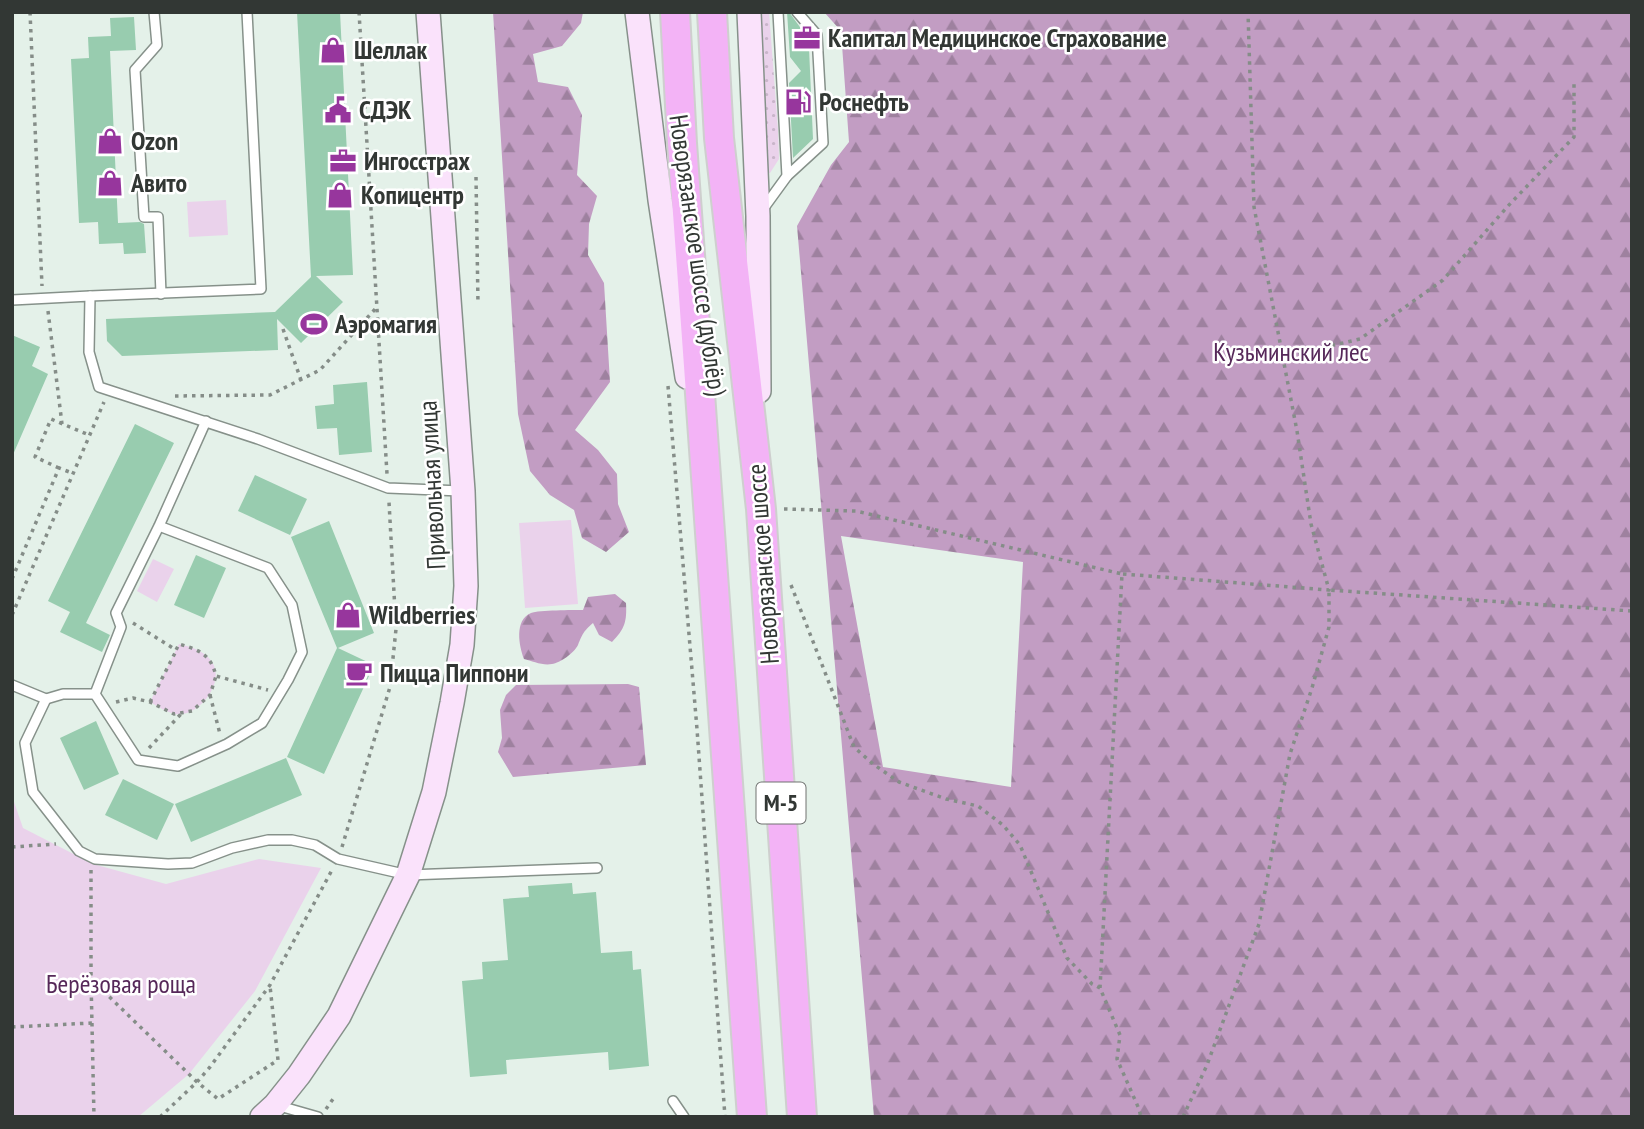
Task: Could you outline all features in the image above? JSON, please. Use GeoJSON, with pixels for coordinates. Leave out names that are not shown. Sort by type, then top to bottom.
{"type":"FeatureCollection","features":[{"type":"Feature","properties":{"kind":"highway","name":"Новорязанское шоссе"},"geometry":{"type":"LineString","coordinates":[[675,12],[682,143],[752,1117]]}},
{"type":"Feature","properties":{"kind":"highway","name":"Новорязанское шоссе"},"geometry":{"type":"LineString","coordinates":[[712,12],[719,138],[760,499],[802,1117]]}},
{"type":"Feature","properties":{"kind":"main road","name":"Привольная улица"},"geometry":{"type":"LineString","coordinates":[[269,1111],[302,1071],[339,1016],[408,875],[433,792],[462,645],[466,586],[463,491],[428,12]]}},
{"type":"Feature","properties":{"kind":"main road","name":"Новорязанское шоссе (дублёр)"},"geometry":{"type":"LineString","coordinates":[[637,12],[660,200],[708,506]]}},
{"type":"Feature","properties":{"kind":"main road","name":"Новорязанское шоссе (дублёр)"},"geometry":{"type":"LineString","coordinates":[[749,12],[758,216],[760,499]]}},
{"type":"Feature","properties":{"kind":"lane"},"geometry":{"type":"LineString","coordinates":[[154,12],[156,45],[135,70],[144,217],[158,217],[161,294]]}},
{"type":"Feature","properties":{"kind":"lane"},"geometry":{"type":"LineString","coordinates":[[12,300],[261,289],[247,12]]}},
{"type":"Feature","properties":{"kind":"lane"},"geometry":{"type":"LineString","coordinates":[[778,12],[786,104],[787,176]]}},
{"type":"Feature","properties":{"kind":"lane"},"geometry":{"type":"LineString","coordinates":[[758,216],[787,176],[824,143],[817,35],[797,12]]}},
{"type":"Feature","properties":{"kind":"lane"},"geometry":{"type":"LineString","coordinates":[[810,82],[819,73]]}},
{"type":"Feature","properties":{"kind":"lane"},"geometry":{"type":"LineString","coordinates":[[812,106],[821,98]]}},
{"type":"Feature","properties":{"kind":"lane"},"geometry":{"type":"LineString","coordinates":[[813,127],[822,119]]}},
{"type":"Feature","properties":{"kind":"lane"},"geometry":{"type":"LineString","coordinates":[[90,296],[89,352],[99,387],[258,439],[388,488],[463,491]]}},
{"type":"Feature","properties":{"kind":"lane"},"geometry":{"type":"LineString","coordinates":[[95,694],[121,627],[116,613],[206,421]]}},
{"type":"Feature","properties":{"kind":"lane"},"geometry":{"type":"LineString","coordinates":[[95,694],[138,760],[178,766],[223,746],[262,723],[302,652],[292,606],[268,568],[159,526]]}},
{"type":"Feature","properties":{"kind":"lane"},"geometry":{"type":"LineString","coordinates":[[12,685],[46,699],[63,694],[95,694]]}},
{"type":"Feature","properties":{"kind":"lane"},"geometry":{"type":"LineString","coordinates":[[46,699],[25,743],[33,792],[79,851],[95,859],[192,863],[232,848],[268,840],[292,839],[315,845],[338,859],[408,875],[597,868]]}},
{"type":"Feature","properties":{"kind":"lane"},"geometry":{"type":"LineString","coordinates":[[673,1101],[684,1117]]}},
{"type":"Feature","properties":{"kind":"lane"},"geometry":{"type":"LineString","coordinates":[[269,1111],[318,1117]]}},
{"type":"Feature","properties":{"kind":"path"},"geometry":{"type":"LineString","coordinates":[[30,12],[44,298],[62,424]]}},
{"type":"Feature","properties":{"kind":"path"},"geometry":{"type":"LineString","coordinates":[[160,1117],[197,1082],[270,985],[338,859],[390,687],[396,629],[359,12]]}},
{"type":"Feature","properties":{"kind":"path"},"geometry":{"type":"LineString","coordinates":[[1183,1117],[1207,1065],[1259,924],[1290,754],[1329,627],[1329,590],[1311,524],[1297,431],[1254,207],[1248,12]]}},
{"type":"Feature","properties":{"kind":"path"},"geometry":{"type":"LineString","coordinates":[[1282,357],[1360,339],[1443,280],[1508,206],[1574,138],[1574,81]]}},
{"type":"Feature","properties":{"kind":"path"},"geometry":{"type":"LineString","coordinates":[[476,177],[478,304]]}},
{"type":"Feature","properties":{"kind":"path"},"geometry":{"type":"LineString","coordinates":[[167,396],[270,395],[320,370],[377,306]]}},
{"type":"Feature","properties":{"kind":"path"},"geometry":{"type":"LineString","coordinates":[[283,329],[301,380]]}},
{"type":"Feature","properties":{"kind":"path"},"geometry":{"type":"LineString","coordinates":[[667,374],[697,729],[725,1117]]}},
{"type":"Feature","properties":{"kind":"path"},"geometry":{"type":"LineString","coordinates":[[12,615],[108,390]]}},
{"type":"Feature","properties":{"kind":"path"},"geometry":{"type":"LineString","coordinates":[[73,474],[36,457],[51,419],[89,435]]}},
{"type":"Feature","properties":{"kind":"path"},"geometry":{"type":"LineString","coordinates":[[12,579],[59,468]]}},
{"type":"Feature","properties":{"kind":"path"},"geometry":{"type":"LineString","coordinates":[[760,499],[856,511],[1122,574],[1632,611]]}},
{"type":"Feature","properties":{"kind":"path"},"geometry":{"type":"LineString","coordinates":[[1122,574],[1100,988],[1120,1035],[1118,1059],[1141,1117]]}},
{"type":"Feature","properties":{"kind":"path"},"geometry":{"type":"LineString","coordinates":[[790,584],[854,747],[899,782],[946,799],[978,806],[1003,825],[1020,845],[1067,958],[1092,984],[1100,988]]}},
{"type":"Feature","properties":{"kind":"path"},"geometry":{"type":"LineString","coordinates":[[116,613],[176,650]]}},
{"type":"Feature","properties":{"kind":"path"},"geometry":{"type":"LineString","coordinates":[[102,704],[133,698],[150,702],[174,714],[192,712],[210,695],[216,676],[212,662],[195,648],[180,644],[150,702]]}},
{"type":"Feature","properties":{"kind":"path"},"geometry":{"type":"LineString","coordinates":[[216,676],[280,693]]}},
{"type":"Feature","properties":{"kind":"path"},"geometry":{"type":"LineString","coordinates":[[210,695],[223,746]]}},
{"type":"Feature","properties":{"kind":"path"},"geometry":{"type":"LineString","coordinates":[[138,760],[181,714]]}},
{"type":"Feature","properties":{"kind":"path"},"geometry":{"type":"LineString","coordinates":[[12,847],[55,844],[79,851],[91,867],[94,1117]]}},
{"type":"Feature","properties":{"kind":"path"},"geometry":{"type":"LineString","coordinates":[[91,979],[218,1099],[278,1060],[270,985]]}},
{"type":"Feature","properties":{"kind":"path"},"geometry":{"type":"LineString","coordinates":[[12,1027],[92,1023]]}},
{"type":"Feature","properties":{"kind":"green space"},"geometry":{"type":"Polygon","coordinates":[[[493,12],[583,12],[581,23],[562,46],[533,54],[538,82],[568,87],[582,115],[577,175],[597,196],[589,224],[588,255],[604,283],[610,382],[575,430],[598,450],[617,474],[618,504],[629,532],[606,552],[582,538],[574,510],[550,495],[530,471],[518,414],[493,12]]]}},
{"type":"Feature","properties":{"kind":"green space"},"geometry":{"type":"Polygon","coordinates":[[[754,12],[769,12],[779,159],[770,173],[767,173],[754,12]]]}},
{"type":"Feature","properties":{"kind":"green space","name":"Кузьминский лес"},"geometry":{"type":"Polygon","coordinates":[[[824,12],[1632,12],[1632,1117],[874,1117],[797,226],[831,165],[849,142],[841,31],[824,12]],[[841,536],[883,767],[1011,787],[1023,562],[841,536]]]}},
{"type":"Feature","properties":{"kind":"green space"},"geometry":{"type":"Polygon","coordinates":[[[226,200],[228,235],[189,237],[187,202],[226,200]]]}},
{"type":"Feature","properties":{"kind":"green space"},"geometry":{"type":"Polygon","coordinates":[[[571,520],[578,604],[525,608],[519,523],[571,520]]]}},
{"type":"Feature","properties":{"kind":"green space"},"geometry":{"type":"Polygon","coordinates":[[[153,559],[174,569],[157,602],[137,591],[153,559]]]}},
{"type":"Feature","properties":{"kind":"green space"},"geometry":{"type":"Polygon","coordinates":[[[615,594],[626,603],[626,615],[620,633],[612,642],[599,635],[593,623],[573,651],[559,662],[545,664],[524,659],[519,634],[526,616],[541,611],[583,610],[588,597],[615,594]]]}},
{"type":"Feature","properties":{"kind":"green space"},"geometry":{"type":"Polygon","coordinates":[[[179,644],[206,655],[215,670],[213,689],[201,705],[184,714],[175,714],[150,702],[179,644]]]}},
{"type":"Feature","properties":{"kind":"green space"},"geometry":{"type":"Polygon","coordinates":[[[628,684],[639,687],[646,765],[513,777],[498,752],[502,738],[500,710],[506,695],[516,685],[628,684]]]}},
{"type":"Feature","properties":{"kind":"green space","name":"Берёзовая роща"},"geometry":{"type":"Polygon","coordinates":[[[12,796],[23,828],[93,864],[166,884],[259,859],[321,868],[255,991],[189,1074],[138,1117],[12,1117],[12,796]]]}},
{"type":"Feature","properties":{"kind":"building"},"geometry":{"type":"Polygon","coordinates":[[[297,12],[340,12],[353,275],[316,276],[343,302],[301,343],[277,319],[278,350],[122,356],[107,341],[106,319],[275,312],[311,277],[297,12]]]}},
{"type":"Feature","properties":{"kind":"building"},"geometry":{"type":"Polygon","coordinates":[[[787,12],[811,46],[813,139],[793,158],[789,83],[801,71],[790,57],[787,12]]]}},
{"type":"Feature","properties":{"kind":"building"},"geometry":{"type":"Polygon","coordinates":[[[134,17],[136,50],[110,51],[118,223],[144,224],[146,253],[124,254],[123,243],[99,244],[98,222],[79,223],[71,59],[89,58],[88,37],[111,36],[110,18],[134,17]]]}},
{"type":"Feature","properties":{"kind":"building"},"geometry":{"type":"Polygon","coordinates":[[[12,335],[40,347],[32,366],[48,374],[12,457],[12,335]]]}},
{"type":"Feature","properties":{"kind":"building"},"geometry":{"type":"Polygon","coordinates":[[[367,382],[372,452],[339,455],[337,428],[317,429],[315,406],[334,404],[333,385],[367,382]]]}},
{"type":"Feature","properties":{"kind":"building"},"geometry":{"type":"Polygon","coordinates":[[[135,424],[174,443],[86,623],[110,635],[102,652],[60,632],[70,612],[48,601],[135,424]]]}},
{"type":"Feature","properties":{"kind":"building"},"geometry":{"type":"Polygon","coordinates":[[[255,475],[307,499],[290,535],[238,511],[255,475]]]}},
{"type":"Feature","properties":{"kind":"building"},"geometry":{"type":"Polygon","coordinates":[[[329,521],[374,633],[338,648],[374,665],[324,774],[287,757],[337,648],[291,537],[329,521]]]}},
{"type":"Feature","properties":{"kind":"building"},"geometry":{"type":"Polygon","coordinates":[[[196,555],[226,568],[204,618],[174,605],[196,555]]]}},
{"type":"Feature","properties":{"kind":"building"},"geometry":{"type":"Polygon","coordinates":[[[96,721],[119,774],[84,790],[60,738],[96,721]]]}},
{"type":"Feature","properties":{"kind":"building"},"geometry":{"type":"Polygon","coordinates":[[[286,758],[302,795],[191,842],[175,804],[286,758]]]}},
{"type":"Feature","properties":{"kind":"building"},"geometry":{"type":"Polygon","coordinates":[[[123,779],[174,804],[157,840],[105,815],[123,779]]]}},
{"type":"Feature","properties":{"kind":"building"},"geometry":{"type":"Polygon","coordinates":[[[572,883],[573,894],[596,892],[601,953],[632,951],[633,970],[641,969],[649,1066],[609,1070],[608,1052],[506,1060],[507,1074],[470,1077],[462,981],[483,979],[482,962],[508,960],[503,899],[529,897],[528,886],[572,883]]]}},
{"type":"Feature","properties":{"kind":"place","name":"Капитал Медицинское Страхование"},"geometry":{"type":"Point","coordinates":[807,38]}},
{"type":"Feature","properties":{"kind":"place","name":"Шеллак"},"geometry":{"type":"Point","coordinates":[333,50]}},
{"type":"Feature","properties":{"kind":"place","name":"Роснефть"},"geometry":{"type":"Point","coordinates":[798,102]}},
{"type":"Feature","properties":{"kind":"place","name":"СДЭК"},"geometry":{"type":"Point","coordinates":[338,110]}},
{"type":"Feature","properties":{"kind":"place","name":"Ozon"},"geometry":{"type":"Point","coordinates":[110,141]}},
{"type":"Feature","properties":{"kind":"place","name":"Ингосстрах"},"geometry":{"type":"Point","coordinates":[343,161]}},
{"type":"Feature","properties":{"kind":"place","name":"Авито"},"geometry":{"type":"Point","coordinates":[110,183]}},
{"type":"Feature","properties":{"kind":"place","name":"Копицентр"},"geometry":{"type":"Point","coordinates":[340,195]}},
{"type":"Feature","properties":{"kind":"place","name":"Аэромагия"},"geometry":{"type":"Point","coordinates":[314,324]}},
{"type":"Feature","properties":{"kind":"place","name":"Wildberries"},"geometry":{"type":"Point","coordinates":[348,615]}},
{"type":"Feature","properties":{"kind":"place","name":"Пицца Пиппони"},"geometry":{"type":"Point","coordinates":[359,673]}}]}
